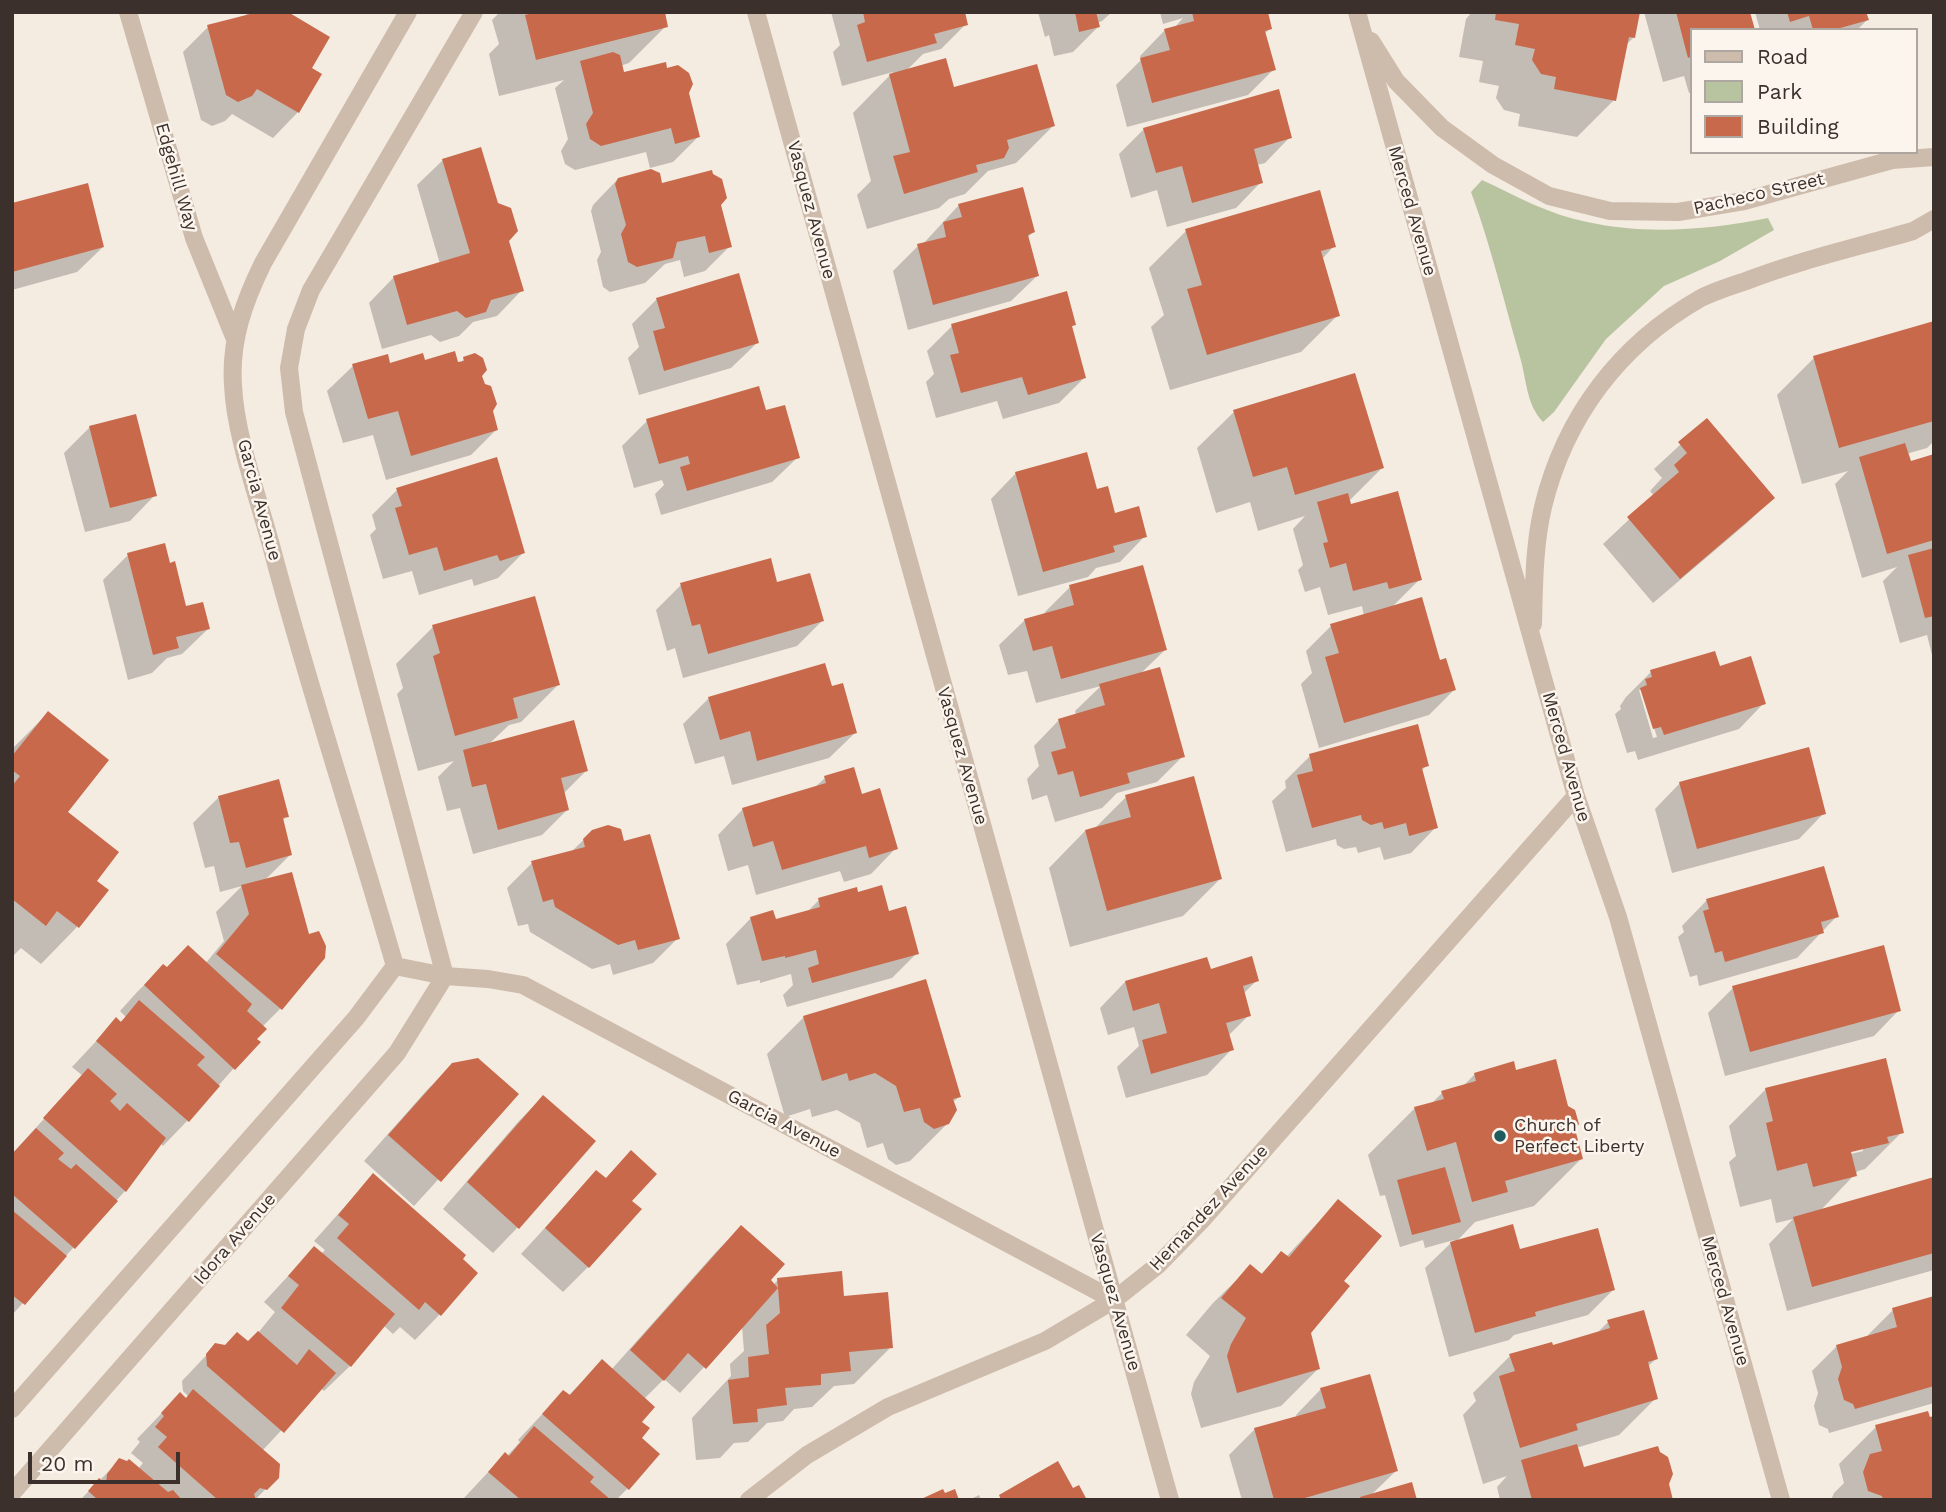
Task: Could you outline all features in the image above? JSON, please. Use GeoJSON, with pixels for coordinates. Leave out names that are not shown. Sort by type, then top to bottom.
{"type":"FeatureCollection","features":[{"type":"Feature","properties":{"kind":"street","name":"Edgehill Way"},"geometry":{"type":"LineString","coordinates":[[128,12],[194,238],[235,339]]}},
{"type":"Feature","properties":{"kind":"street","name":"Garcia Avenue"},"geometry":{"type":"LineString","coordinates":[[408,12],[263,263],[245,301],[235,339],[233,384],[239,426],[296,640],[395,966],[523,985],[1114,1300]]}},
{"type":"Feature","properties":{"kind":"street"},"geometry":{"type":"LineString","coordinates":[[445,975],[293,412],[289,368],[296,329],[311,290],[474,12]]}},
{"type":"Feature","properties":{"kind":"street","name":"Vasquez Avenue"},"geometry":{"type":"LineString","coordinates":[[756,12],[1170,1500]]}},
{"type":"Feature","properties":{"kind":"street","name":"Pacheco Street"},"geometry":{"type":"LineString","coordinates":[[1359,18],[1396,81],[1442,128],[1493,165],[1549,196],[1610,211],[1678,212],[1731,204],[1892,160],[1934,157]]}},
{"type":"Feature","properties":{"kind":"street","name":"Merced Avenue"},"geometry":{"type":"LineString","coordinates":[[1359,18],[1576,796],[1618,917],[1781,1500]]}},
{"type":"Feature","properties":{"kind":"street"},"geometry":{"type":"LineString","coordinates":[[1532,641],[1534,571],[1543,508],[1563,445],[1597,387],[1644,337],[1703,297],[1766,273],[1913,231],[1934,219]]}},
{"type":"Feature","properties":{"kind":"street","name":"Hernandez Avenue"},"geometry":{"type":"LineString","coordinates":[[749,1500],[807,1455],[888,1406],[1045,1341],[1114,1300],[1158,1265],[1201,1221],[1576,796]]}},
{"type":"Feature","properties":{"kind":"street"},"geometry":{"type":"LineString","coordinates":[[12,1409],[347,1028],[395,966]]}},
{"type":"Feature","properties":{"kind":"street","name":"Idora Avenue"},"geometry":{"type":"LineString","coordinates":[[12,1493],[397,1053],[445,975]]}},
{"type":"Feature","properties":{"kind":"green space"},"geometry":{"type":"Polygon","coordinates":[[[1482,180],[1560,215],[1609,226],[1654,230],[1701,228],[1768,218],[1774,230],[1720,261],[1664,286],[1606,339],[1554,412],[1543,422],[1530,400],[1497,274],[1471,192],[1482,180]]]}},
{"type":"Feature","properties":{"kind":"building"},"geometry":{"type":"Polygon","coordinates":[[[258,12],[288,12],[330,37],[312,68],[322,74],[299,113],[257,89],[252,96],[238,102],[226,95],[207,25],[258,12]]]}},
{"type":"Feature","properties":{"kind":"building"},"geometry":{"type":"Polygon","coordinates":[[[536,12],[665,12],[668,27],[536,60],[525,15],[536,12]]]}},
{"type":"Feature","properties":{"kind":"building"},"geometry":{"type":"Polygon","coordinates":[[[863,12],[965,12],[968,25],[934,34],[937,43],[867,62],[857,25],[865,22],[863,12]]]}},
{"type":"Feature","properties":{"kind":"building"},"geometry":{"type":"Polygon","coordinates":[[[1075,12],[1096,12],[1100,27],[1079,32],[1075,12]]]}},
{"type":"Feature","properties":{"kind":"building"},"geometry":{"type":"Polygon","coordinates":[[[1192,12],[1268,12],[1272,29],[1265,31],[1276,70],[1152,103],[1140,58],[1170,50],[1164,29],[1194,21],[1192,12]]]}},
{"type":"Feature","properties":{"kind":"building"},"geometry":{"type":"Polygon","coordinates":[[[1496,12],[1640,12],[1635,38],[1629,37],[1616,101],[1554,89],[1556,77],[1541,74],[1532,60],[1535,49],[1515,45],[1519,24],[1495,20],[1496,12]]]}},
{"type":"Feature","properties":{"kind":"building"},"geometry":{"type":"Polygon","coordinates":[[[1676,12],[1750,12],[1754,28],[1690,28],[1688,58],[1676,12]]]}},
{"type":"Feature","properties":{"kind":"building"},"geometry":{"type":"Polygon","coordinates":[[[1787,12],[1866,12],[1869,20],[1840,28],[1812,28],[1809,16],[1790,22],[1787,12]]]}},
{"type":"Feature","properties":{"kind":"building"},"geometry":{"type":"Polygon","coordinates":[[[613,52],[620,55],[624,72],[666,62],[667,68],[678,65],[689,73],[693,84],[689,93],[700,137],[675,144],[671,128],[601,146],[590,139],[586,124],[593,113],[580,61],[613,52]]]}},
{"type":"Feature","properties":{"kind":"building"},"geometry":{"type":"Polygon","coordinates":[[[946,58],[954,87],[1037,64],[1055,126],[1007,140],[1009,148],[1004,158],[976,165],[978,172],[904,194],[893,156],[910,152],[889,74],[946,58]]]}},
{"type":"Feature","properties":{"kind":"building"},"geometry":{"type":"Polygon","coordinates":[[[1279,89],[1292,138],[1254,149],[1263,183],[1192,203],[1182,166],[1156,173],[1143,128],[1279,89]]]}},
{"type":"Feature","properties":{"kind":"building"},"geometry":{"type":"Polygon","coordinates":[[[481,147],[498,203],[511,208],[518,231],[509,241],[524,291],[491,300],[486,312],[466,318],[457,311],[407,325],[393,276],[470,253],[442,159],[481,147]]]}},
{"type":"Feature","properties":{"kind":"building"},"geometry":{"type":"Polygon","coordinates":[[[651,169],[660,173],[662,183],[712,170],[713,174],[722,179],[727,198],[721,205],[732,247],[709,253],[705,236],[677,242],[673,258],[637,267],[628,262],[621,234],[626,225],[615,184],[618,178],[651,169]]]}},
{"type":"Feature","properties":{"kind":"building"},"geometry":{"type":"Polygon","coordinates":[[[88,183],[104,247],[12,272],[12,203],[88,183]]]}},
{"type":"Feature","properties":{"kind":"building"},"geometry":{"type":"Polygon","coordinates":[[[1023,187],[1035,232],[1028,235],[1039,276],[933,305],[917,244],[946,237],[943,222],[962,217],[958,204],[1023,187]]]}},
{"type":"Feature","properties":{"kind":"building"},"geometry":{"type":"Polygon","coordinates":[[[1320,190],[1336,247],[1321,251],[1340,316],[1207,355],[1187,289],[1202,285],[1185,229],[1320,190]]]}},
{"type":"Feature","properties":{"kind":"building"},"geometry":{"type":"Polygon","coordinates":[[[739,273],[759,343],[664,371],[653,331],[665,328],[656,298],[739,273]]]}},
{"type":"Feature","properties":{"kind":"building"},"geometry":{"type":"Polygon","coordinates":[[[1067,291],[1076,325],[1072,326],[1086,378],[1028,395],[1022,377],[961,393],[950,355],[959,353],[951,324],[1067,291]]]}},
{"type":"Feature","properties":{"kind":"building"},"geometry":{"type":"Polygon","coordinates":[[[1934,321],[1934,421],[1839,448],[1813,356],[1934,321]]]}},
{"type":"Feature","properties":{"kind":"building"},"geometry":{"type":"Polygon","coordinates":[[[455,351],[458,362],[475,353],[483,358],[487,370],[482,376],[485,384],[491,386],[497,404],[493,411],[498,430],[411,456],[398,411],[368,419],[352,364],[388,354],[390,363],[423,353],[425,360],[455,351]]]}},
{"type":"Feature","properties":{"kind":"building"},"geometry":{"type":"Polygon","coordinates":[[[1355,373],[1384,468],[1295,495],[1287,467],[1253,477],[1233,410],[1355,373]]]}},
{"type":"Feature","properties":{"kind":"building"},"geometry":{"type":"Polygon","coordinates":[[[759,386],[766,410],[785,405],[800,458],[687,491],[680,467],[690,464],[688,456],[659,464],[646,419],[759,386]]]}},
{"type":"Feature","properties":{"kind":"building"},"geometry":{"type":"Polygon","coordinates":[[[136,414],[157,496],[110,508],[89,426],[136,414]]]}},
{"type":"Feature","properties":{"kind":"building"},"geometry":{"type":"Polygon","coordinates":[[[1707,418],[1775,498],[1680,579],[1627,517],[1679,472],[1674,465],[1687,453],[1678,442],[1707,418]]]}},
{"type":"Feature","properties":{"kind":"building"},"geometry":{"type":"Polygon","coordinates":[[[1905,443],[1911,461],[1934,454],[1934,540],[1887,554],[1859,457],[1905,443]]]}},
{"type":"Feature","properties":{"kind":"building"},"geometry":{"type":"Polygon","coordinates":[[[1087,452],[1097,489],[1108,486],[1115,513],[1139,506],[1147,537],[1113,546],[1115,552],[1043,572],[1015,472],[1087,452]]]}},
{"type":"Feature","properties":{"kind":"building"},"geometry":{"type":"Polygon","coordinates":[[[497,457],[525,553],[500,561],[497,555],[444,571],[437,547],[409,555],[395,508],[402,506],[396,488],[497,457]]]}},
{"type":"Feature","properties":{"kind":"building"},"geometry":{"type":"Polygon","coordinates":[[[1398,491],[1422,580],[1389,589],[1387,582],[1353,591],[1346,563],[1330,568],[1323,543],[1328,542],[1317,502],[1348,493],[1351,504],[1398,491]]]}},
{"type":"Feature","properties":{"kind":"building"},"geometry":{"type":"Polygon","coordinates":[[[165,543],[170,563],[175,561],[186,606],[203,602],[210,629],[176,637],[179,648],[153,655],[127,553],[165,543]]]}},
{"type":"Feature","properties":{"kind":"building"},"geometry":{"type":"Polygon","coordinates":[[[1934,548],[1934,616],[1925,618],[1908,555],[1934,548]]]}},
{"type":"Feature","properties":{"kind":"building"},"geometry":{"type":"Polygon","coordinates":[[[771,558],[777,582],[810,573],[824,621],[708,654],[700,624],[692,626],[680,583],[771,558]]]}},
{"type":"Feature","properties":{"kind":"building"},"geometry":{"type":"Polygon","coordinates":[[[1143,565],[1167,650],[1061,679],[1052,646],[1033,651],[1024,619],[1074,605],[1069,585],[1143,565]]]}},
{"type":"Feature","properties":{"kind":"building"},"geometry":{"type":"Polygon","coordinates":[[[535,596],[560,685],[513,698],[518,718],[455,736],[433,656],[440,653],[432,625],[535,596]]]}},
{"type":"Feature","properties":{"kind":"building"},"geometry":{"type":"Polygon","coordinates":[[[1422,597],[1440,660],[1446,658],[1456,690],[1344,723],[1325,657],[1339,653],[1330,624],[1422,597]]]}},
{"type":"Feature","properties":{"kind":"building"},"geometry":{"type":"Polygon","coordinates":[[[1715,651],[1720,666],[1751,656],[1766,704],[1664,735],[1661,727],[1653,729],[1640,688],[1647,685],[1645,679],[1652,677],[1650,670],[1715,651]]]}},
{"type":"Feature","properties":{"kind":"building"},"geometry":{"type":"Polygon","coordinates":[[[825,663],[832,686],[843,683],[857,733],[757,761],[750,731],[720,740],[708,697],[825,663]]]}},
{"type":"Feature","properties":{"kind":"building"},"geometry":{"type":"Polygon","coordinates":[[[1160,667],[1185,757],[1127,773],[1130,783],[1080,797],[1073,771],[1058,775],[1051,752],[1066,748],[1058,719],[1105,705],[1099,684],[1160,667]]]}},
{"type":"Feature","properties":{"kind":"building"},"geometry":{"type":"Polygon","coordinates":[[[48,711],[109,760],[68,812],[119,852],[97,881],[109,890],[79,928],[57,911],[46,926],[12,899],[12,786],[20,776],[12,770],[12,756],[48,711]]]}},
{"type":"Feature","properties":{"kind":"building"},"geometry":{"type":"Polygon","coordinates":[[[574,720],[588,771],[561,778],[569,810],[498,830],[486,784],[472,787],[463,750],[574,720]]]}},
{"type":"Feature","properties":{"kind":"building"},"geometry":{"type":"Polygon","coordinates":[[[1418,724],[1429,766],[1422,768],[1438,828],[1409,836],[1406,823],[1384,829],[1382,822],[1371,825],[1362,820],[1361,815],[1312,828],[1297,775],[1313,771],[1309,754],[1418,724]]]}},
{"type":"Feature","properties":{"kind":"building"},"geometry":{"type":"Polygon","coordinates":[[[1809,747],[1826,814],[1697,849],[1679,782],[1809,747]]]}},
{"type":"Feature","properties":{"kind":"building"},"geometry":{"type":"Polygon","coordinates":[[[854,767],[862,794],[880,788],[898,849],[869,858],[866,846],[782,870],[773,841],[753,847],[742,808],[826,783],[824,776],[854,767]]]}},
{"type":"Feature","properties":{"kind":"building"},"geometry":{"type":"Polygon","coordinates":[[[1194,776],[1222,879],[1107,911],[1085,830],[1131,817],[1125,795],[1194,776]]]}},
{"type":"Feature","properties":{"kind":"building"},"geometry":{"type":"Polygon","coordinates":[[[279,779],[289,817],[283,818],[292,855],[246,868],[239,842],[230,843],[218,796],[279,779]]]}},
{"type":"Feature","properties":{"kind":"building"},"geometry":{"type":"Polygon","coordinates":[[[608,825],[621,829],[624,841],[650,834],[680,939],[638,950],[635,940],[618,945],[555,907],[553,899],[543,902],[531,861],[585,847],[583,839],[592,830],[608,825]]]}},
{"type":"Feature","properties":{"kind":"building"},"geometry":{"type":"Polygon","coordinates":[[[1824,866],[1839,917],[1821,922],[1824,933],[1725,962],[1722,951],[1715,953],[1703,911],[1709,909],[1706,899],[1824,866]]]}},
{"type":"Feature","properties":{"kind":"building"},"geometry":{"type":"Polygon","coordinates":[[[292,872],[309,934],[319,931],[326,946],[325,958],[282,1010],[216,954],[249,914],[241,885],[292,872]]]}},
{"type":"Feature","properties":{"kind":"building"},"geometry":{"type":"Polygon","coordinates":[[[882,885],[889,911],[906,906],[919,954],[812,983],[808,968],[819,964],[816,950],[762,961],[750,917],[773,910],[776,919],[820,907],[818,898],[857,887],[858,892],[882,885]]]}},
{"type":"Feature","properties":{"kind":"building"},"geometry":{"type":"Polygon","coordinates":[[[188,945],[252,1004],[247,1011],[267,1029],[257,1039],[261,1042],[235,1070],[144,985],[163,964],[167,967],[188,945]]]}},
{"type":"Feature","properties":{"kind":"building"},"geometry":{"type":"Polygon","coordinates":[[[1884,945],[1901,1011],[1750,1052],[1732,986],[1884,945]]]}},
{"type":"Feature","properties":{"kind":"building"},"geometry":{"type":"Polygon","coordinates":[[[1252,956],[1259,981],[1243,986],[1251,1016],[1226,1023],[1234,1050],[1151,1074],[1142,1040],[1167,1033],[1159,1003],[1133,1011],[1125,981],[1207,957],[1211,969],[1252,956]]]}},
{"type":"Feature","properties":{"kind":"building"},"geometry":{"type":"Polygon","coordinates":[[[926,979],[961,1097],[953,1099],[957,1110],[949,1124],[934,1129],[924,1122],[920,1108],[904,1112],[896,1086],[875,1073],[849,1081],[847,1073],[822,1081],[803,1016],[926,979]]]}},
{"type":"Feature","properties":{"kind":"building"},"geometry":{"type":"Polygon","coordinates":[[[139,1000],[205,1057],[197,1065],[220,1086],[189,1122],[96,1041],[116,1017],[121,1022],[139,1000]]]}},
{"type":"Feature","properties":{"kind":"building"},"geometry":{"type":"Polygon","coordinates":[[[478,1058],[519,1094],[441,1182],[388,1135],[452,1063],[478,1058]]]}},
{"type":"Feature","properties":{"kind":"building"},"geometry":{"type":"Polygon","coordinates":[[[1886,1058],[1904,1133],[1887,1137],[1889,1143],[1851,1152],[1857,1176],[1813,1187],[1807,1163],[1777,1171],[1766,1123],[1773,1121],[1765,1088],[1886,1058]]]}},
{"type":"Feature","properties":{"kind":"building","name":"Church of Perfect Liberty"},"geometry":{"type":"Polygon","coordinates":[[[1556,1059],[1568,1106],[1575,1110],[1579,1124],[1575,1129],[1583,1159],[1505,1181],[1508,1192],[1472,1202],[1456,1142],[1427,1151],[1414,1107],[1444,1099],[1441,1091],[1476,1081],[1474,1073],[1514,1061],[1516,1070],[1556,1059]]]}},
{"type":"Feature","properties":{"kind":"building"},"geometry":{"type":"Polygon","coordinates":[[[88,1068],[117,1094],[110,1101],[120,1111],[127,1103],[166,1138],[126,1192],[43,1118],[88,1068]]]}},
{"type":"Feature","properties":{"kind":"building"},"geometry":{"type":"Polygon","coordinates":[[[543,1095],[596,1141],[519,1229],[467,1182],[543,1095]]]}},
{"type":"Feature","properties":{"kind":"building"},"geometry":{"type":"Polygon","coordinates":[[[36,1128],[64,1153],[58,1159],[71,1169],[76,1164],[118,1201],[75,1249],[12,1194],[12,1154],[36,1128]]]}},
{"type":"Feature","properties":{"kind":"building"},"geometry":{"type":"Polygon","coordinates":[[[631,1150],[657,1174],[632,1201],[642,1209],[589,1268],[545,1228],[596,1170],[606,1178],[631,1150]]]}},
{"type":"Feature","properties":{"kind":"building"},"geometry":{"type":"Polygon","coordinates":[[[1445,1167],[1461,1222],[1412,1235],[1397,1180],[1445,1167]]]}},
{"type":"Feature","properties":{"kind":"building"},"geometry":{"type":"Polygon","coordinates":[[[373,1173],[466,1255],[463,1259],[478,1273],[441,1316],[425,1302],[419,1310],[337,1238],[349,1224],[338,1215],[373,1173]]]}},
{"type":"Feature","properties":{"kind":"building"},"geometry":{"type":"Polygon","coordinates":[[[1934,1177],[1934,1253],[1812,1287],[1793,1217],[1934,1177]]]}},
{"type":"Feature","properties":{"kind":"building"},"geometry":{"type":"Polygon","coordinates":[[[1338,1199],[1382,1236],[1344,1281],[1350,1286],[1311,1333],[1320,1369],[1237,1393],[1227,1356],[1246,1318],[1221,1298],[1250,1264],[1262,1274],[1281,1251],[1289,1257],[1338,1199]]]}},
{"type":"Feature","properties":{"kind":"building"},"geometry":{"type":"Polygon","coordinates":[[[12,1210],[67,1256],[25,1305],[12,1295],[12,1210]]]}},
{"type":"Feature","properties":{"kind":"building"},"geometry":{"type":"Polygon","coordinates":[[[1513,1224],[1520,1249],[1598,1228],[1615,1290],[1535,1312],[1536,1316],[1475,1333],[1450,1242],[1513,1224]]]}},
{"type":"Feature","properties":{"kind":"building"},"geometry":{"type":"Polygon","coordinates":[[[741,1225],[785,1264],[771,1280],[778,1288],[706,1369],[688,1353],[664,1381],[630,1350],[741,1225]]]}},
{"type":"Feature","properties":{"kind":"building"},"geometry":{"type":"Polygon","coordinates":[[[314,1246],[395,1314],[351,1367],[281,1308],[299,1285],[288,1276],[314,1246]]]}},
{"type":"Feature","properties":{"kind":"building"},"geometry":{"type":"Polygon","coordinates":[[[842,1271],[844,1296],[888,1292],[893,1348],[849,1352],[851,1371],[821,1374],[821,1385],[785,1388],[787,1405],[757,1409],[758,1422],[733,1424],[728,1380],[749,1377],[748,1357],[769,1354],[766,1325],[780,1313],[777,1278],[842,1271]]]}},
{"type":"Feature","properties":{"kind":"building"},"geometry":{"type":"Polygon","coordinates":[[[1934,1296],[1934,1386],[1855,1409],[1853,1404],[1844,1400],[1838,1379],[1842,1367],[1836,1345],[1897,1327],[1892,1308],[1934,1296]]]}},
{"type":"Feature","properties":{"kind":"building"},"geometry":{"type":"Polygon","coordinates":[[[1644,1310],[1658,1359],[1648,1362],[1658,1399],[1576,1424],[1578,1430],[1520,1448],[1499,1376],[1515,1371],[1509,1354],[1552,1342],[1553,1345],[1610,1328],[1607,1320],[1644,1310]]]}},
{"type":"Feature","properties":{"kind":"building"},"geometry":{"type":"Polygon","coordinates":[[[258,1331],[297,1365],[309,1349],[336,1373],[284,1433],[207,1366],[206,1354],[215,1343],[225,1345],[237,1332],[248,1341],[258,1331]]]}},
{"type":"Feature","properties":{"kind":"building"},"geometry":{"type":"Polygon","coordinates":[[[602,1359],[655,1407],[642,1422],[650,1428],[642,1438],[660,1454],[629,1490],[542,1414],[563,1390],[570,1395],[602,1359]]]}},
{"type":"Feature","properties":{"kind":"building"},"geometry":{"type":"Polygon","coordinates":[[[1370,1374],[1398,1471],[1298,1500],[1274,1500],[1254,1428],[1326,1408],[1320,1388],[1370,1374]]]}},
{"type":"Feature","properties":{"kind":"building"},"geometry":{"type":"Polygon","coordinates":[[[193,1389],[280,1464],[279,1478],[267,1490],[260,1488],[254,1494],[256,1500],[218,1500],[158,1447],[167,1437],[155,1427],[164,1416],[161,1413],[180,1392],[186,1398],[193,1389]]]}},
{"type":"Feature","properties":{"kind":"building"},"geometry":{"type":"Polygon","coordinates":[[[1928,1411],[1930,1417],[1934,1416],[1934,1500],[1883,1500],[1882,1496],[1868,1491],[1863,1472],[1870,1454],[1882,1451],[1875,1425],[1928,1411]]]}},
{"type":"Feature","properties":{"kind":"building"},"geometry":{"type":"Polygon","coordinates":[[[534,1426],[594,1477],[590,1482],[611,1500],[521,1500],[488,1472],[505,1452],[509,1456],[534,1426]]]}},
{"type":"Feature","properties":{"kind":"building"},"geometry":{"type":"Polygon","coordinates":[[[1577,1444],[1584,1467],[1658,1446],[1660,1452],[1668,1457],[1673,1474],[1669,1484],[1673,1500],[1532,1500],[1521,1460],[1577,1444]]]}},
{"type":"Feature","properties":{"kind":"building"},"geometry":{"type":"Polygon","coordinates":[[[119,1458],[127,1461],[129,1459],[168,1492],[173,1490],[182,1500],[98,1500],[88,1491],[99,1478],[106,1484],[107,1474],[119,1458]]]}},
{"type":"Feature","properties":{"kind":"building"},"geometry":{"type":"Polygon","coordinates":[[[1058,1461],[1073,1488],[1079,1485],[1087,1500],[1001,1500],[999,1495],[1058,1461]]]}},
{"type":"Feature","properties":{"kind":"building"},"geometry":{"type":"Polygon","coordinates":[[[1412,1482],[1417,1500],[1361,1500],[1360,1497],[1412,1482]]]}},
{"type":"Feature","properties":{"kind":"building"},"geometry":{"type":"Polygon","coordinates":[[[943,1489],[945,1493],[955,1489],[959,1500],[919,1500],[943,1489]]]}},
{"type":"Feature","properties":{"kind":"place","name":"Church of Perfect Liberty"},"geometry":{"type":"Point","coordinates":[1500,1136]}}]}
